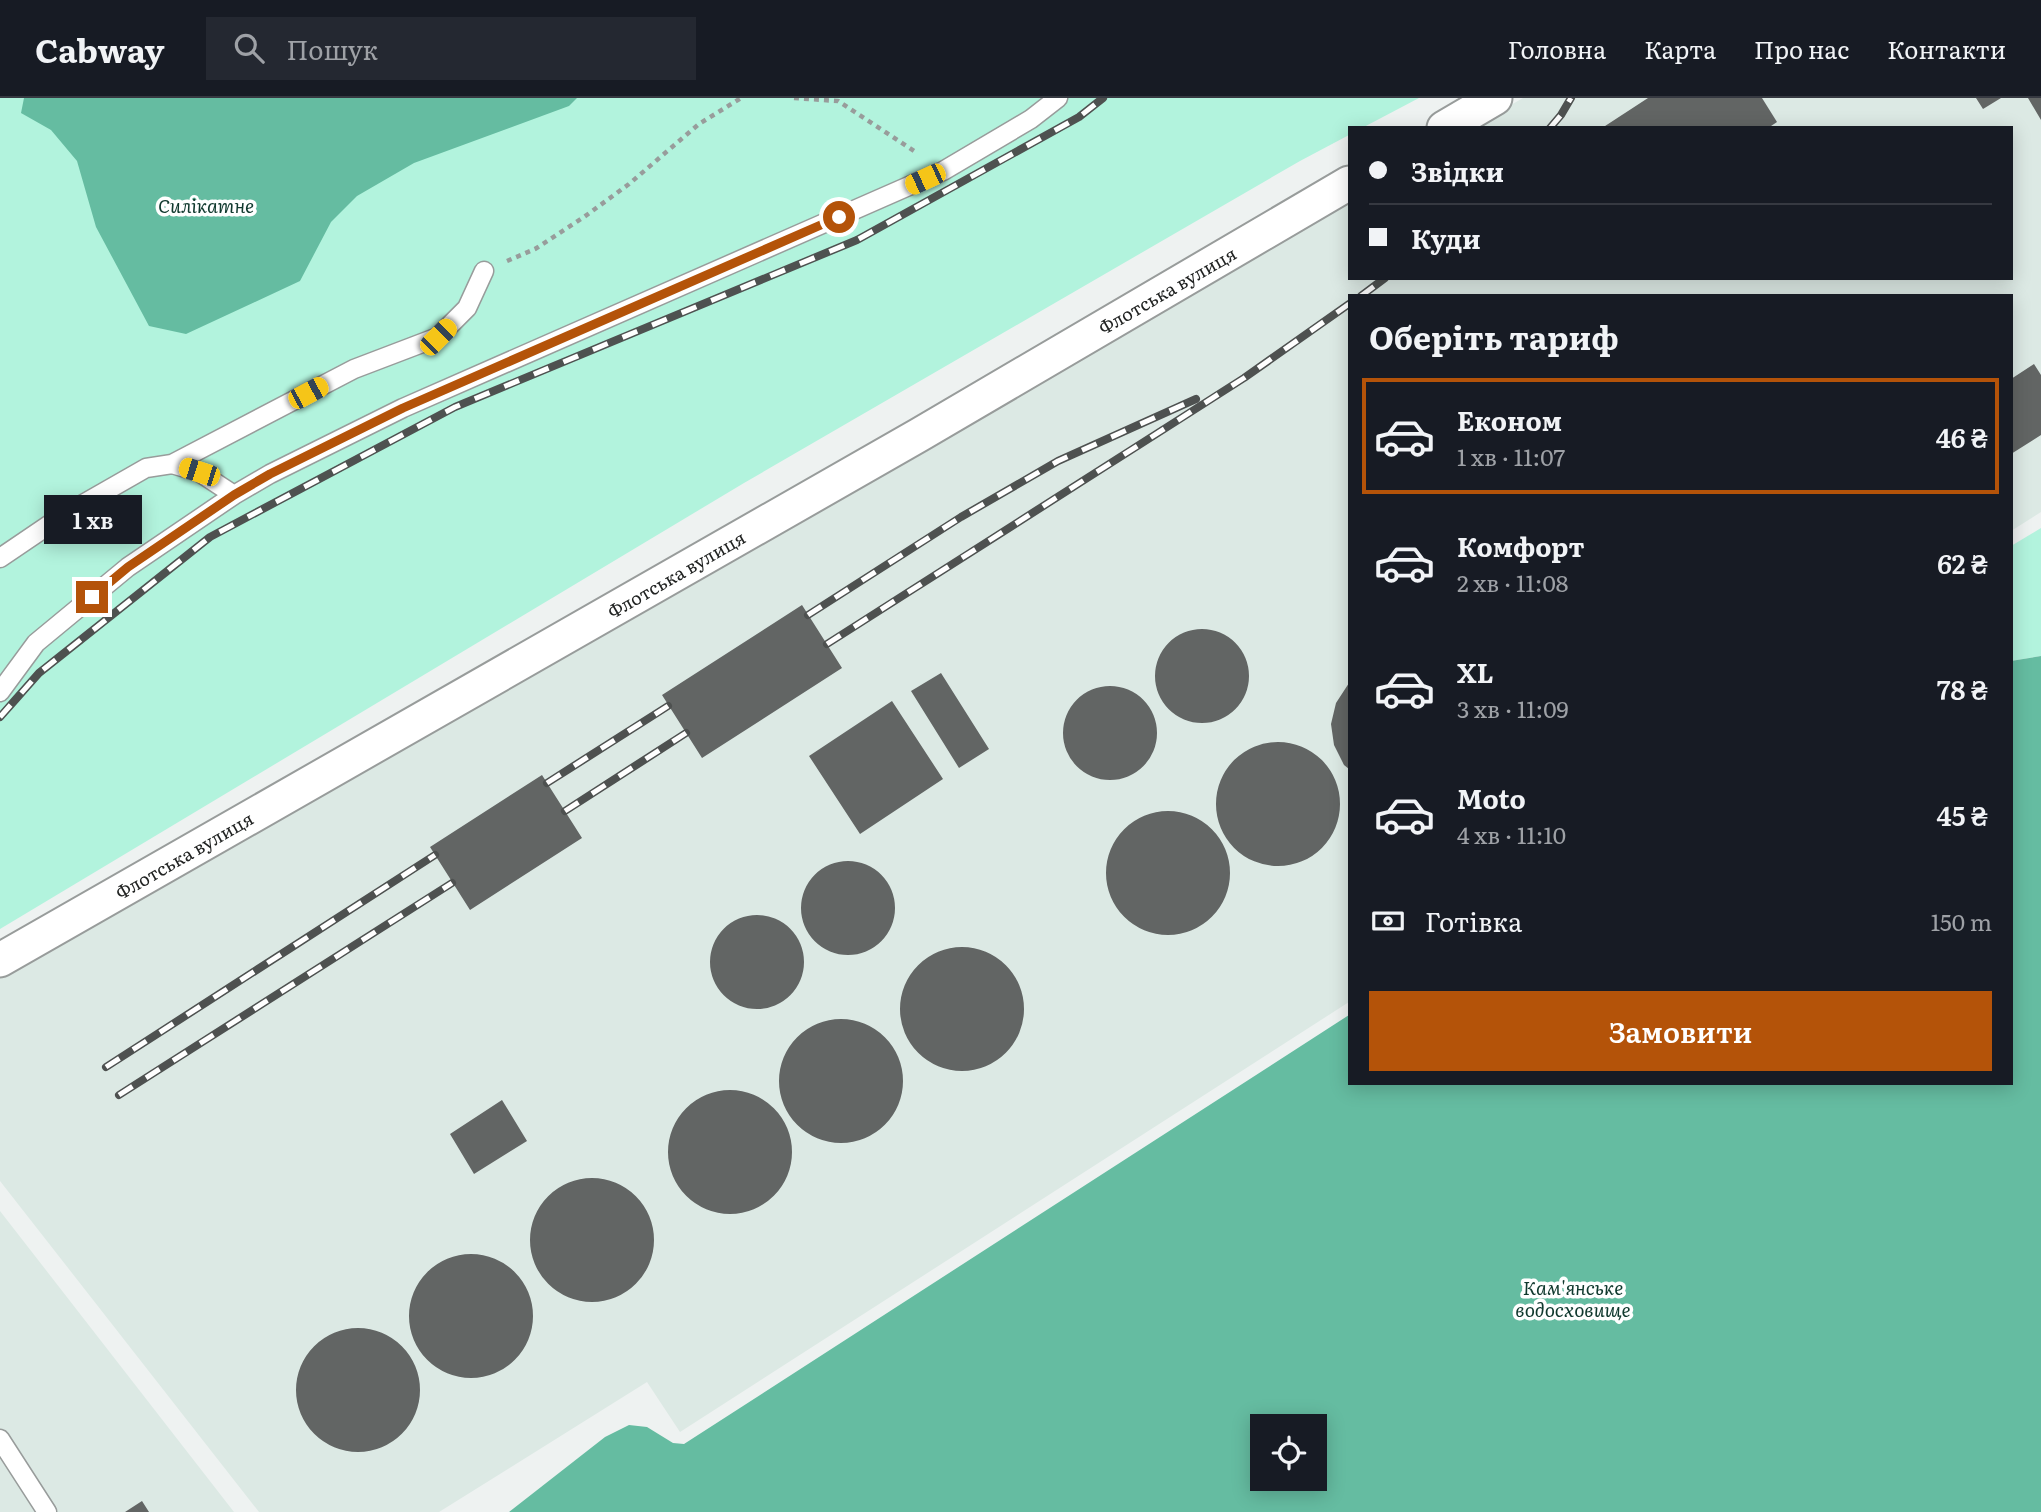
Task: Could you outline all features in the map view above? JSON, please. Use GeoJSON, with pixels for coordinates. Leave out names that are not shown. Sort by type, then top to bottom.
{"type":"FeatureCollection","features":[{"type":"Feature","properties":{"kind":"street"},"geometry":{"type":"LineString","coordinates":[[1447,126],[1495,98]]}},
{"type":"Feature","properties":{"kind":"street","name":"Флотська вулиця"},"geometry":{"type":"LineString","coordinates":[[0,960],[919,435],[1348,184]]}},
{"type":"Feature","properties":{"kind":"lane"},"geometry":{"type":"LineString","coordinates":[[0,692],[36,643],[128,567],[234,495],[270,474],[403,408],[943,171],[1031,119],[1058,98]]}},
{"type":"Feature","properties":{"kind":"lane"},"geometry":{"type":"LineString","coordinates":[[0,558],[62,516],[146,468],[172,464],[354,369],[438,337],[467,308],[484,271]]}},
{"type":"Feature","properties":{"kind":"lane"},"geometry":{"type":"LineString","coordinates":[[172,464],[199,472],[234,495]]}},
{"type":"Feature","properties":{"kind":"lane"},"geometry":{"type":"LineString","coordinates":[[3,1452],[47,1512]]}},
{"type":"Feature","properties":{"kind":"path"},"geometry":{"type":"LineString","coordinates":[[484,271],[535,249],[584,217],[629,184],[699,124],[741,98]]}},
{"type":"Feature","properties":{"kind":"path"},"geometry":{"type":"LineString","coordinates":[[794,98],[838,101],[943,171]]}},
{"type":"Feature","properties":{"kind":"shaded area"},"geometry":{"type":"Polygon","coordinates":[[[0,98],[1419,98],[1366,126],[1348,126],[1348,136],[744,483],[0,929],[0,98]]]}},
{"type":"Feature","properties":{"kind":"shaded area"},"geometry":{"type":"Polygon","coordinates":[[[1523,98],[2041,98],[2041,512],[2013,530],[2013,294],[1348,294],[1348,1003],[680,1432],[647,1382],[439,1512],[259,1512],[0,1181],[0,976],[1348,199],[1348,280],[2013,280],[2013,126],[1474,126],[1523,98]]]}},
{"type":"Feature","properties":{"kind":"shaded area"},"geometry":{"type":"Polygon","coordinates":[[[2041,528],[2041,656],[2013,661],[2013,545],[2041,528]]]}},
{"type":"Feature","properties":{"kind":"shaded area"},"geometry":{"type":"Polygon","coordinates":[[[0,1211],[234,1512],[0,1512],[0,1211]]]}},
{"type":"Feature","properties":{"kind":"water","name":"Силікатне"},"geometry":{"type":"Polygon","coordinates":[[[24,98],[577,98],[569,106],[414,163],[357,196],[331,222],[300,281],[186,334],[149,326],[96,227],[77,161],[51,130],[21,113],[24,98]]]}},
{"type":"Feature","properties":{"kind":"water","name":"Кам'янське водосховище"},"geometry":{"type":"Polygon","coordinates":[[[2041,656],[2041,1512],[509,1512],[605,1437],[629,1425],[647,1427],[673,1443],[684,1444],[1348,1016],[1348,1085],[2013,1085],[2013,661],[2041,656]]]}},
{"type":"Feature","properties":{"kind":"building"},"geometry":{"type":"Polygon","coordinates":[[[1648,98],[1762,98],[1777,122],[1771,126],[1605,126],[1648,98]]]}},
{"type":"Feature","properties":{"kind":"building"},"geometry":{"type":"Polygon","coordinates":[[[1976,98],[2001,98],[1983,109],[1976,98]]]}},
{"type":"Feature","properties":{"kind":"building"},"geometry":{"type":"Polygon","coordinates":[[[2028,98],[2041,98],[2041,120],[2028,98]]]}},
{"type":"Feature","properties":{"kind":"building"},"geometry":{"type":"Polygon","coordinates":[[[2034,364],[2041,375],[2041,435],[2013,453],[2013,378],[2034,364]]]}},
{"type":"Feature","properties":{"kind":"building"},"geometry":{"type":"Polygon","coordinates":[[[802,605],[842,668],[702,758],[662,695],[802,605]]]}},
{"type":"Feature","properties":{"kind":"building"},"geometry":{"type":"Polygon","coordinates":[[[1202,629],[1220,632],[1235,643],[1246,658],[1249,676],[1246,694],[1235,709],[1220,720],[1202,723],[1184,720],[1169,709],[1158,694],[1155,676],[1158,658],[1169,643],[1184,632],[1202,629]]]}},
{"type":"Feature","properties":{"kind":"building"},"geometry":{"type":"Polygon","coordinates":[[[941,673],[989,749],[959,768],[911,691],[941,673]]]}},
{"type":"Feature","properties":{"kind":"building"},"geometry":{"type":"Polygon","coordinates":[[[1348,685],[1348,768],[1334,745],[1331,724],[1336,703],[1348,685]]]}},
{"type":"Feature","properties":{"kind":"building"},"geometry":{"type":"Polygon","coordinates":[[[1110,686],[1128,689],[1143,700],[1154,715],[1157,733],[1154,751],[1143,766],[1128,777],[1110,780],[1092,777],[1077,766],[1066,751],[1063,733],[1066,715],[1077,700],[1092,689],[1110,686]]]}},
{"type":"Feature","properties":{"kind":"building"},"geometry":{"type":"Polygon","coordinates":[[[892,701],[943,779],[860,834],[809,756],[892,701]]]}},
{"type":"Feature","properties":{"kind":"building"},"geometry":{"type":"Polygon","coordinates":[[[1278,742],[1302,747],[1322,760],[1335,780],[1340,804],[1335,828],[1322,848],[1302,861],[1278,866],[1254,861],[1234,848],[1221,828],[1216,804],[1221,780],[1234,760],[1254,747],[1278,742]]]}},
{"type":"Feature","properties":{"kind":"building"},"geometry":{"type":"Polygon","coordinates":[[[542,775],[582,838],[470,910],[430,847],[542,775]]]}},
{"type":"Feature","properties":{"kind":"building"},"geometry":{"type":"Polygon","coordinates":[[[1168,811],[1192,816],[1212,829],[1225,849],[1230,873],[1225,897],[1212,917],[1192,930],[1168,935],[1144,930],[1124,917],[1111,897],[1106,873],[1111,849],[1124,829],[1144,816],[1168,811]]]}},
{"type":"Feature","properties":{"kind":"building"},"geometry":{"type":"Polygon","coordinates":[[[848,861],[866,864],[881,875],[892,890],[895,908],[892,926],[881,941],[866,952],[848,955],[830,952],[815,941],[804,926],[801,908],[804,890],[815,875],[830,864],[848,861]]]}},
{"type":"Feature","properties":{"kind":"building"},"geometry":{"type":"Polygon","coordinates":[[[757,915],[775,918],[790,929],[801,944],[804,962],[801,980],[790,995],[775,1006],[757,1009],[739,1006],[724,995],[713,980],[710,962],[713,944],[724,929],[739,918],[757,915]]]}},
{"type":"Feature","properties":{"kind":"building"},"geometry":{"type":"Polygon","coordinates":[[[962,947],[986,952],[1006,965],[1019,985],[1024,1009],[1019,1033],[1006,1053],[986,1066],[962,1071],[938,1066],[918,1053],[905,1033],[900,1009],[905,985],[918,965],[938,952],[962,947]]]}},
{"type":"Feature","properties":{"kind":"building"},"geometry":{"type":"Polygon","coordinates":[[[841,1019],[865,1024],[885,1037],[898,1057],[903,1081],[898,1105],[885,1125],[865,1138],[841,1143],[817,1138],[797,1125],[784,1105],[779,1081],[784,1057],[797,1037],[817,1024],[841,1019]]]}},
{"type":"Feature","properties":{"kind":"building"},"geometry":{"type":"Polygon","coordinates":[[[730,1090],[754,1095],[774,1108],[787,1128],[792,1152],[787,1176],[774,1196],[754,1209],[730,1214],[706,1209],[686,1196],[673,1176],[668,1152],[673,1128],[686,1108],[706,1095],[730,1090]]]}},
{"type":"Feature","properties":{"kind":"building"},"geometry":{"type":"Polygon","coordinates":[[[502,1100],[527,1141],[474,1174],[450,1134],[502,1100]]]}},
{"type":"Feature","properties":{"kind":"building"},"geometry":{"type":"Polygon","coordinates":[[[592,1178],[616,1183],[636,1196],[649,1216],[654,1240],[649,1264],[636,1284],[616,1297],[592,1302],[568,1297],[548,1284],[535,1264],[530,1240],[535,1216],[548,1196],[568,1183],[592,1178]]]}},
{"type":"Feature","properties":{"kind":"building"},"geometry":{"type":"Polygon","coordinates":[[[471,1254],[495,1259],[515,1272],[528,1292],[533,1316],[528,1340],[515,1360],[495,1373],[471,1378],[447,1373],[427,1360],[414,1340],[409,1316],[414,1292],[427,1272],[447,1259],[471,1254]]]}},
{"type":"Feature","properties":{"kind":"building"},"geometry":{"type":"Polygon","coordinates":[[[358,1328],[382,1333],[402,1346],[415,1366],[420,1390],[415,1414],[402,1434],[382,1447],[358,1452],[334,1447],[314,1434],[301,1414],[296,1390],[301,1366],[314,1346],[334,1333],[358,1328]]]}},
{"type":"Feature","properties":{"kind":"building"},"geometry":{"type":"Polygon","coordinates":[[[142,1501],[149,1512],[125,1512],[142,1501]]]}},
{"type":"Feature","properties":{"kind":"railway"},"geometry":{"type":"LineString","coordinates":[[0,717],[39,673],[210,537],[455,407],[857,240],[1079,117],[1103,98]]}},
{"type":"Feature","properties":{"kind":"railway"},"geometry":{"type":"LineString","coordinates":[[1552,126],[1571,98]]}},
{"type":"Feature","properties":{"kind":"railway"},"geometry":{"type":"LineString","coordinates":[[1364,294],[1382,280]]}},
{"type":"Feature","properties":{"kind":"railway"},"geometry":{"type":"LineString","coordinates":[[827,644],[1244,378],[1348,305]]}},
{"type":"Feature","properties":{"kind":"railway"},"geometry":{"type":"LineString","coordinates":[[808,615],[961,517],[1058,461],[1196,399]]}},
{"type":"Feature","properties":{"kind":"railway"},"geometry":{"type":"LineString","coordinates":[[547,783],[668,706]]}},
{"type":"Feature","properties":{"kind":"railway"},"geometry":{"type":"LineString","coordinates":[[565,811],[686,733]]}},
{"type":"Feature","properties":{"kind":"railway"},"geometry":{"type":"LineString","coordinates":[[106,1067],[435,855]]}},
{"type":"Feature","properties":{"kind":"railway"},"geometry":{"type":"LineString","coordinates":[[119,1095],[452,883]]}},
{"type":"Feature","properties":{"kind":"route"},"geometry":{"type":"LineString","coordinates":[[92,597],[128,567],[234,495],[270,474],[403,408],[839,217]]}}]}
